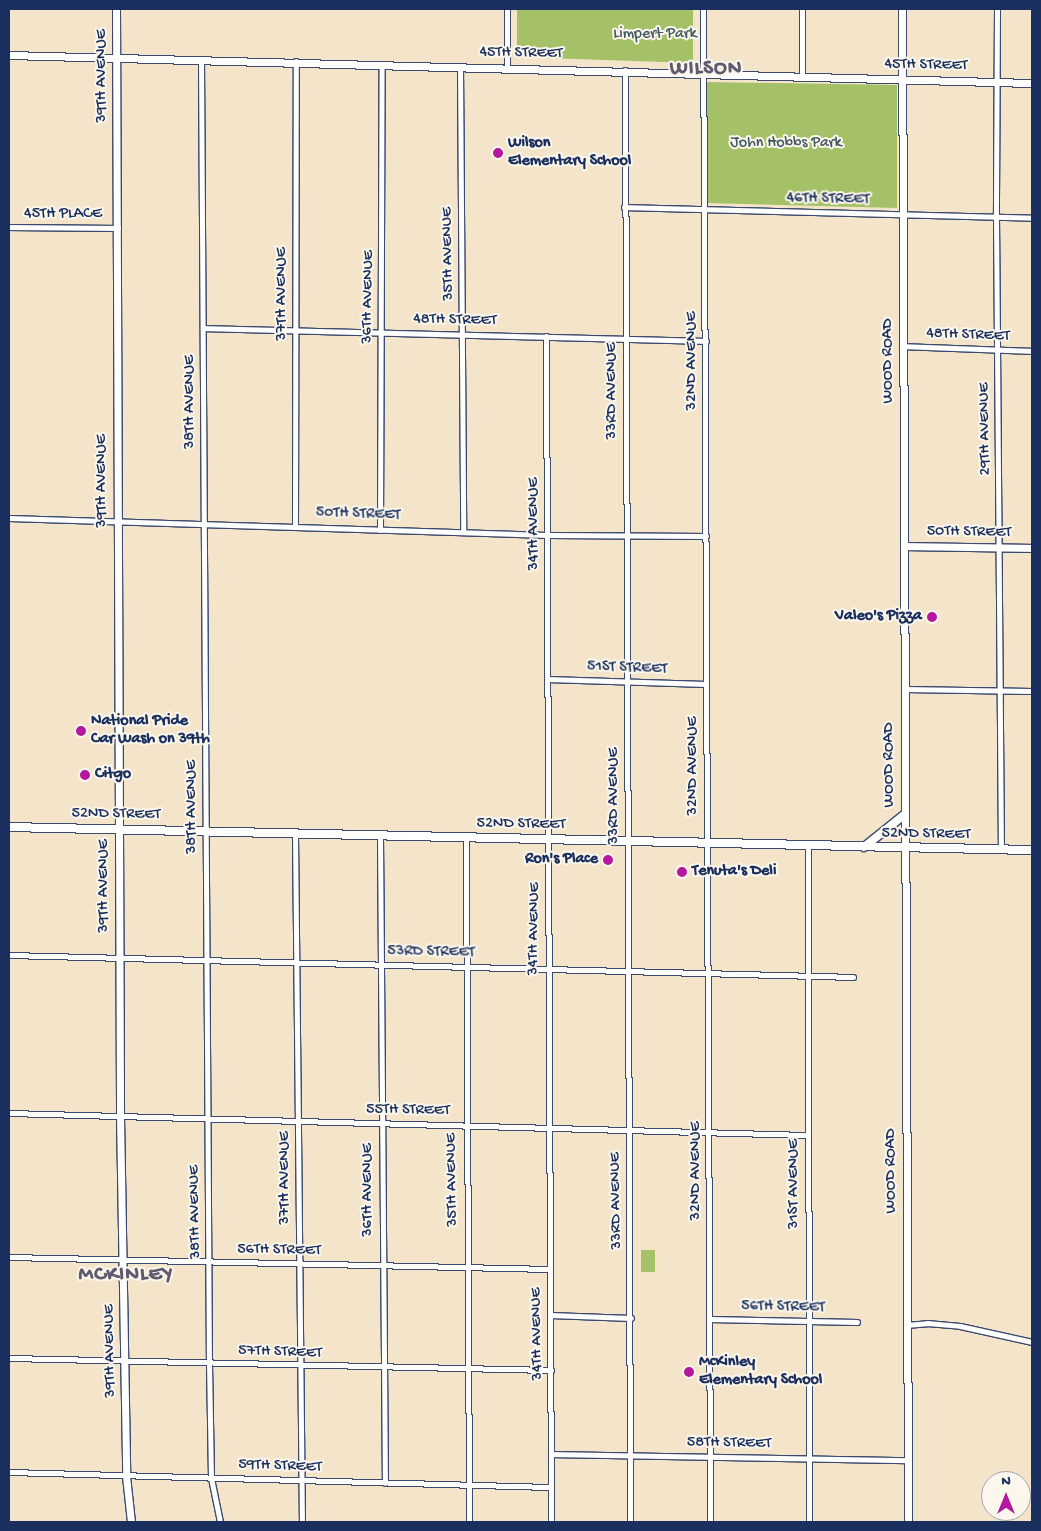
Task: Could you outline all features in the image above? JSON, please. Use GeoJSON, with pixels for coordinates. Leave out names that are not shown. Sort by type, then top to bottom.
{"type":"FeatureCollection","features":[{"type":"Feature","properties":{"kind":"main road"},"geometry":{"type":"LineString","coordinates":[[864,847],[904,815]]}},
{"type":"Feature","properties":{"kind":"main road","name":"52ND STREET"},"geometry":{"type":"LineString","coordinates":[[9,827],[120,828],[380,837],[1032,850]]}},
{"type":"Feature","properties":{"kind":"street","name":"39TH AVENUE"},"geometry":{"type":"LineString","coordinates":[[116,9],[118,228],[116,522],[120,828],[120,1116],[126,1476],[131,1522]]}},
{"type":"Feature","properties":{"kind":"street"},"geometry":{"type":"LineString","coordinates":[[507,9],[507,67]]}},
{"type":"Feature","properties":{"kind":"street","name":"32ND AVENUE"},"geometry":{"type":"LineString","coordinates":[[703,9],[710,1522]]}},
{"type":"Feature","properties":{"kind":"street"},"geometry":{"type":"LineString","coordinates":[[802,9],[802,77]]}},
{"type":"Feature","properties":{"kind":"street","name":"WOOD ROAD"},"geometry":{"type":"LineString","coordinates":[[902,9],[903,848],[908,1522]]}},
{"type":"Feature","properties":{"kind":"street","name":"29TH AVENUE"},"geometry":{"type":"LineString","coordinates":[[997,9],[996,217],[1001,850]]}},
{"type":"Feature","properties":{"kind":"street","name":"45TH STREET"},"geometry":{"type":"LineString","coordinates":[[9,55],[296,61],[1032,83]]}},
{"type":"Feature","properties":{"kind":"street","name":"38TH AVENUE"},"geometry":{"type":"LineString","coordinates":[[201,60],[206,1119],[209,1363],[211,1478],[220,1522]]}},
{"type":"Feature","properties":{"kind":"street","name":"37TH AVENUE"},"geometry":{"type":"LineString","coordinates":[[295,527],[296,61]]}},
{"type":"Feature","properties":{"kind":"street","name":"36TH AVENUE"},"geometry":{"type":"LineString","coordinates":[[380,530],[382,64]]}},
{"type":"Feature","properties":{"kind":"street","name":"35TH AVENUE"},"geometry":{"type":"LineString","coordinates":[[460,66],[463,532]]}},
{"type":"Feature","properties":{"kind":"street","name":"33RD AVENUE"},"geometry":{"type":"LineString","coordinates":[[624,70],[629,682],[627,842],[631,1318],[630,1522]]}},
{"type":"Feature","properties":{"kind":"street","name":"46TH STREET"},"geometry":{"type":"LineString","coordinates":[[624,207],[1032,218]]}},
{"type":"Feature","properties":{"kind":"street","name":"45TH PLACE"},"geometry":{"type":"LineString","coordinates":[[9,227],[118,228]]}},
{"type":"Feature","properties":{"kind":"street","name":"48TH STREET"},"geometry":{"type":"LineString","coordinates":[[203,328],[546,336],[706,342]]}},
{"type":"Feature","properties":{"kind":"street","name":"34TH AVENUE"},"geometry":{"type":"LineString","coordinates":[[546,336],[548,535],[547,970],[551,1522]]}},
{"type":"Feature","properties":{"kind":"street","name":"48TH STREET"},"geometry":{"type":"LineString","coordinates":[[902,346],[1032,351]]}},
{"type":"Feature","properties":{"kind":"street","name":"50TH STREET"},"geometry":{"type":"LineString","coordinates":[[9,518],[548,535],[706,536]]}},
{"type":"Feature","properties":{"kind":"street","name":"50TH STREET"},"geometry":{"type":"LineString","coordinates":[[904,546],[1032,548]]}},
{"type":"Feature","properties":{"kind":"street","name":"51ST STREET"},"geometry":{"type":"LineString","coordinates":[[547,679],[706,684]]}},
{"type":"Feature","properties":{"kind":"street"},"geometry":{"type":"LineString","coordinates":[[904,689],[1032,691]]}},
{"type":"Feature","properties":{"kind":"street","name":"37TH AVENUE"},"geometry":{"type":"LineString","coordinates":[[295,834],[302,1522]]}},
{"type":"Feature","properties":{"kind":"street","name":"36TH AVENUE"},"geometry":{"type":"LineString","coordinates":[[380,837],[381,1267],[385,1483]]}},
{"type":"Feature","properties":{"kind":"street","name":"35TH AVENUE"},"geometry":{"type":"LineString","coordinates":[[466,838],[465,1125],[469,1522]]}},
{"type":"Feature","properties":{"kind":"street","name":"31ST AVENUE"},"geometry":{"type":"LineString","coordinates":[[808,846],[809,1522]]}},
{"type":"Feature","properties":{"kind":"street","name":"53RD STREET"},"geometry":{"type":"LineString","coordinates":[[9,955],[853,977]]}},
{"type":"Feature","properties":{"kind":"street","name":"55TH STREET"},"geometry":{"type":"LineString","coordinates":[[9,1113],[807,1135]]}},
{"type":"Feature","properties":{"kind":"street","name":"56TH STREET"},"geometry":{"type":"LineString","coordinates":[[9,1257],[549,1270]]}},
{"type":"Feature","properties":{"kind":"street"},"geometry":{"type":"LineString","coordinates":[[550,1315],[631,1318]]}},
{"type":"Feature","properties":{"kind":"street","name":"56TH STREET"},"geometry":{"type":"LineString","coordinates":[[709,1319],[857,1322]]}},
{"type":"Feature","properties":{"kind":"street"},"geometry":{"type":"LineString","coordinates":[[906,1326],[927,1323],[960,1326],[1032,1342]]}},
{"type":"Feature","properties":{"kind":"street","name":"57TH STREET"},"geometry":{"type":"LineString","coordinates":[[9,1358],[383,1368],[551,1370]]}},
{"type":"Feature","properties":{"kind":"street","name":"58TH STREET"},"geometry":{"type":"LineString","coordinates":[[551,1454],[907,1460]]}},
{"type":"Feature","properties":{"kind":"street","name":"59TH STREET"},"geometry":{"type":"LineString","coordinates":[[9,1472],[550,1487]]}},
{"type":"Feature","properties":{"kind":"green space","name":"Limpert Park"},"geometry":{"type":"Polygon","coordinates":[[[517,9],[693,9],[693,63],[517,57],[517,9]]]}},
{"type":"Feature","properties":{"kind":"green space","name":"John Hobbs Park"},"geometry":{"type":"Polygon","coordinates":[[[707,82],[897,85],[897,208],[707,203],[707,82]]]}},
{"type":"Feature","properties":{"kind":"green space"},"geometry":{"type":"Polygon","coordinates":[[[641,1250],[655,1250],[655,1272],[641,1272],[641,1250]]]}},
{"type":"Feature","properties":{"kind":"place","name":"Wilson Elementary School"},"geometry":{"type":"Point","coordinates":[498,153]}},
{"type":"Feature","properties":{"kind":"place","name":"Valeo's Pizza"},"geometry":{"type":"Point","coordinates":[932,617]}},
{"type":"Feature","properties":{"kind":"place","name":"National Pride Car Wash on 39th"},"geometry":{"type":"Point","coordinates":[81,731]}},
{"type":"Feature","properties":{"kind":"place","name":"Citgo"},"geometry":{"type":"Point","coordinates":[85,775]}},
{"type":"Feature","properties":{"kind":"place","name":"Ron's Place"},"geometry":{"type":"Point","coordinates":[608,860]}},
{"type":"Feature","properties":{"kind":"place","name":"Tenuta's Deli"},"geometry":{"type":"Point","coordinates":[682,872]}},
{"type":"Feature","properties":{"kind":"place","name":"McKinley Elementary School"},"geometry":{"type":"Point","coordinates":[689,1372]}},
{"type":"Feature","properties":{"kind":"district","name":"WILSON"},"geometry":{"type":"Point","coordinates":[706,70]}},
{"type":"Feature","properties":{"kind":"district","name":"MCKINLEY"},"geometry":{"type":"Point","coordinates":[126,1276]}}]}
